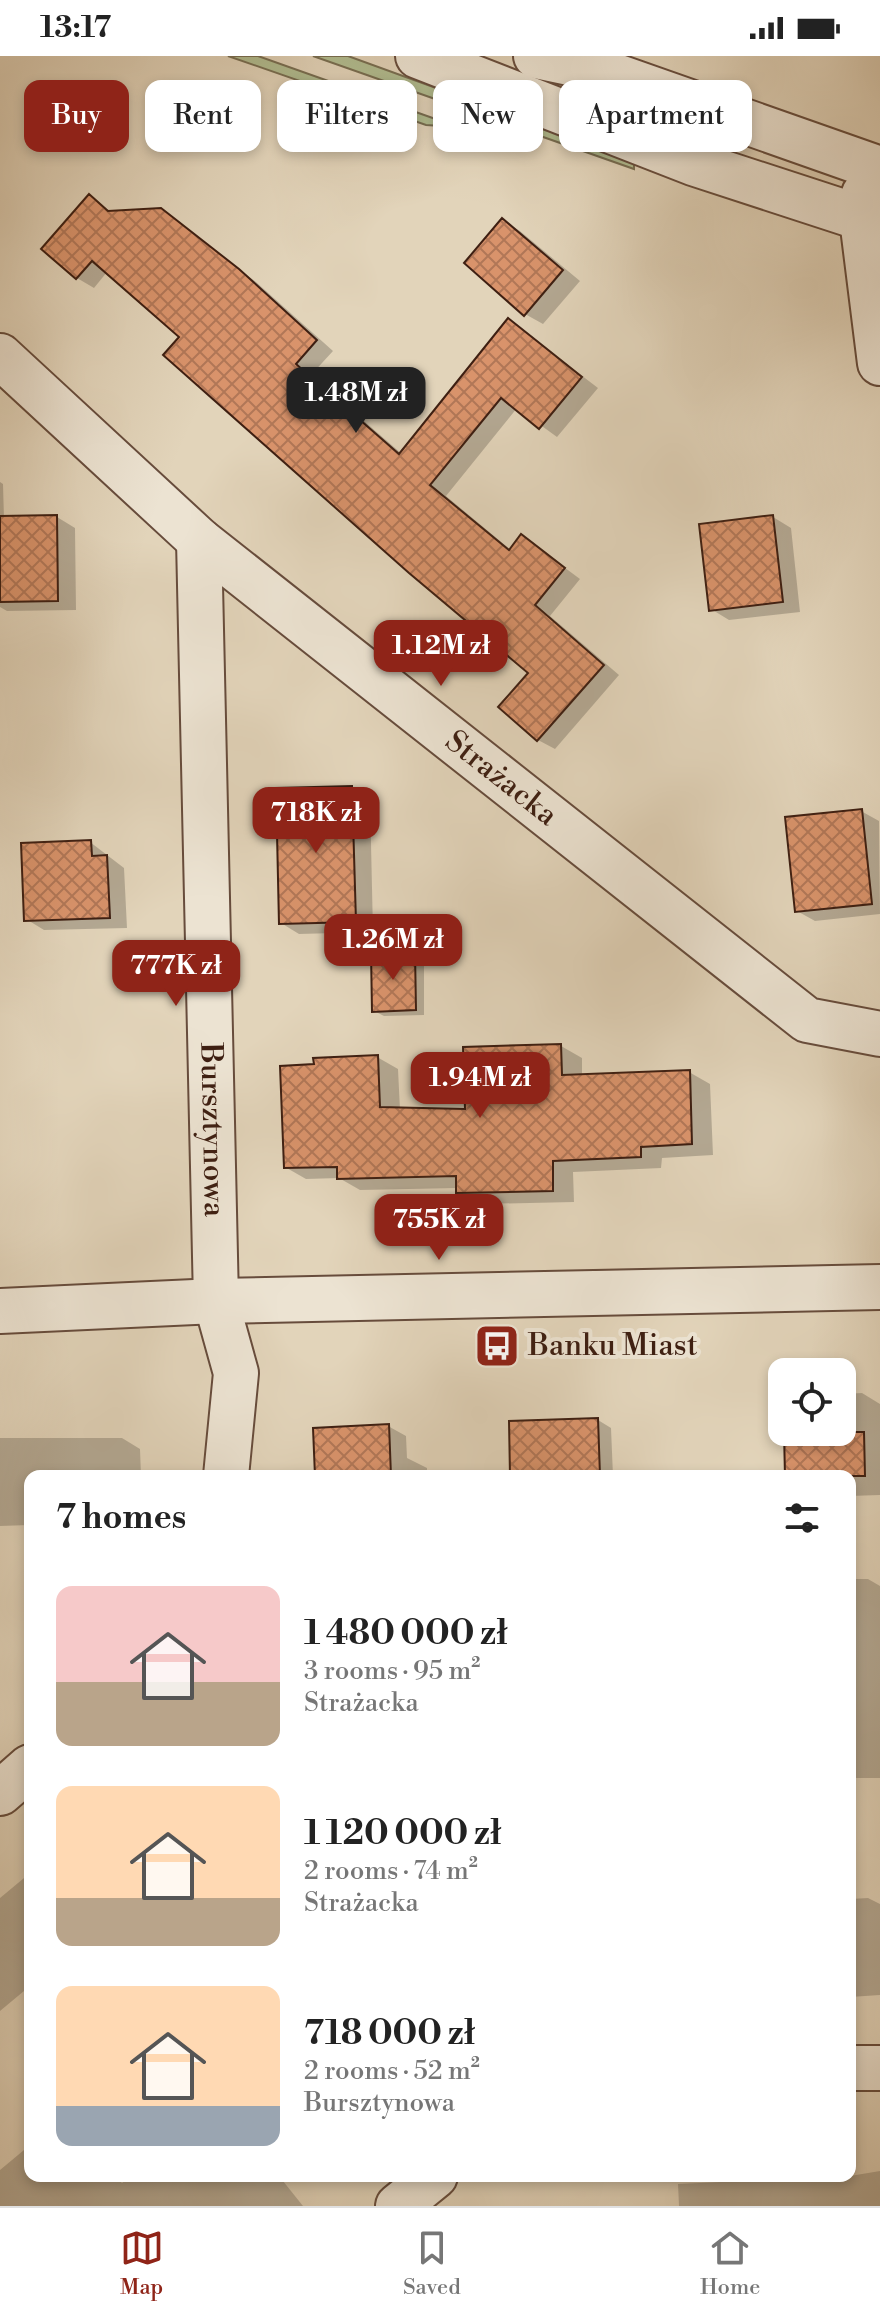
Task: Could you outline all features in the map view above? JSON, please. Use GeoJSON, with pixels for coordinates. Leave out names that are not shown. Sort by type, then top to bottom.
{"type":"FeatureCollection","features":[{"type":"Feature","properties":{"kind":"street"},"geometry":{"type":"LineString","coordinates":[[418,56],[693,163],[871,222]]}},
{"type":"Feature","properties":{"kind":"street"},"geometry":{"type":"LineString","coordinates":[[536,56],[593,68],[873,166],[871,222],[880,363]]}},
{"type":"Feature","properties":{"kind":"street","name":"Strażacka"},"geometry":{"type":"LineString","coordinates":[[0,356],[199,540],[807,1020],[880,1034]]}},
{"type":"Feature","properties":{"kind":"street","name":"Bursztynowa"},"geometry":{"type":"LineString","coordinates":[[199,540],[216,1301],[236,1373],[227,1470]]}},
{"type":"Feature","properties":{"kind":"street"},"geometry":{"type":"LineString","coordinates":[[0,1311],[216,1301],[880,1287]]}},
{"type":"Feature","properties":{"kind":"street"},"geometry":{"type":"LineString","coordinates":[[0,1793],[24,1772]]}},
{"type":"Feature","properties":{"kind":"street"},"geometry":{"type":"LineString","coordinates":[[856,2068],[880,2068]]}},
{"type":"Feature","properties":{"kind":"street"},"geometry":{"type":"LineString","coordinates":[[398,2206],[428,2182]]}},
{"type":"Feature","properties":{"kind":"green space"},"geometry":{"type":"Polygon","coordinates":[[[228,56],[258,56],[326,80],[297,80],[228,56]]]}},
{"type":"Feature","properties":{"kind":"green space"},"geometry":{"type":"Polygon","coordinates":[[[313,56],[348,56],[414,80],[381,80],[313,56]]]}},
{"type":"Feature","properties":{"kind":"green space"},"geometry":{"type":"Polygon","coordinates":[[[417,81],[433,87],[433,98],[417,93],[417,81]]]}},
{"type":"Feature","properties":{"kind":"green space"},"geometry":{"type":"Polygon","coordinates":[[[417,112],[433,118],[433,125],[417,122],[417,112]]]}},
{"type":"Feature","properties":{"kind":"green space"},"geometry":{"type":"Polygon","coordinates":[[[543,127],[559,133],[559,143],[543,137],[543,127]]]}},
{"type":"Feature","properties":{"kind":"green space"},"geometry":{"type":"Polygon","coordinates":[[[586,152],[612,152],[634,160],[634,169],[586,152]]]}},
{"type":"Feature","properties":{"kind":"building"},"geometry":{"type":"Polygon","coordinates":[[[89,194],[108,211],[161,208],[239,269],[317,340],[296,364],[399,454],[508,318],[582,377],[539,429],[501,398],[430,485],[509,550],[521,534],[565,568],[535,605],[604,665],[537,741],[498,707],[528,673],[409,573],[163,355],[179,337],[92,261],[76,279],[41,249],[89,194]]]}},
{"type":"Feature","properties":{"kind":"building"},"geometry":{"type":"Polygon","coordinates":[[[502,218],[563,270],[524,316],[464,263],[502,218]]]}},
{"type":"Feature","properties":{"kind":"building"},"geometry":{"type":"Polygon","coordinates":[[[57,515],[58,601],[0,602],[0,516],[57,515]]]}},
{"type":"Feature","properties":{"kind":"building"},"geometry":{"type":"Polygon","coordinates":[[[773,515],[783,602],[709,611],[699,524],[773,515]]]}},
{"type":"Feature","properties":{"kind":"building"},"geometry":{"type":"Polygon","coordinates":[[[352,786],[356,922],[279,924],[276,788],[352,786]]]}},
{"type":"Feature","properties":{"kind":"building"},"geometry":{"type":"Polygon","coordinates":[[[862,809],[872,904],[795,912],[785,817],[862,809]]]}},
{"type":"Feature","properties":{"kind":"building"},"geometry":{"type":"Polygon","coordinates":[[[91,840],[92,856],[107,855],[110,918],[24,921],[21,843],[91,840]]]}},
{"type":"Feature","properties":{"kind":"building"},"geometry":{"type":"Polygon","coordinates":[[[371,952],[415,952],[416,1010],[372,1012],[371,952]]]}},
{"type":"Feature","properties":{"kind":"building"},"geometry":{"type":"Polygon","coordinates":[[[561,1044],[562,1075],[690,1070],[692,1144],[641,1147],[641,1157],[553,1161],[553,1191],[456,1193],[456,1176],[337,1179],[337,1167],[284,1168],[280,1066],[314,1064],[313,1058],[378,1055],[380,1107],[465,1109],[463,1047],[561,1044]]]}},
{"type":"Feature","properties":{"kind":"building"},"geometry":{"type":"Polygon","coordinates":[[[598,1418],[600,1470],[510,1470],[509,1421],[598,1418]]]}},
{"type":"Feature","properties":{"kind":"building"},"geometry":{"type":"Polygon","coordinates":[[[389,1424],[391,1470],[315,1470],[313,1428],[389,1424]]]}},
{"type":"Feature","properties":{"kind":"building"},"geometry":{"type":"Polygon","coordinates":[[[856,1432],[864,1432],[865,1476],[856,1476],[856,1470],[785,1470],[784,1446],[856,1446],[856,1432]]]}},
{"type":"Feature","properties":{"kind":"place","name":"Banku Miast"},"geometry":{"type":"Point","coordinates":[497,1346]}}]}
